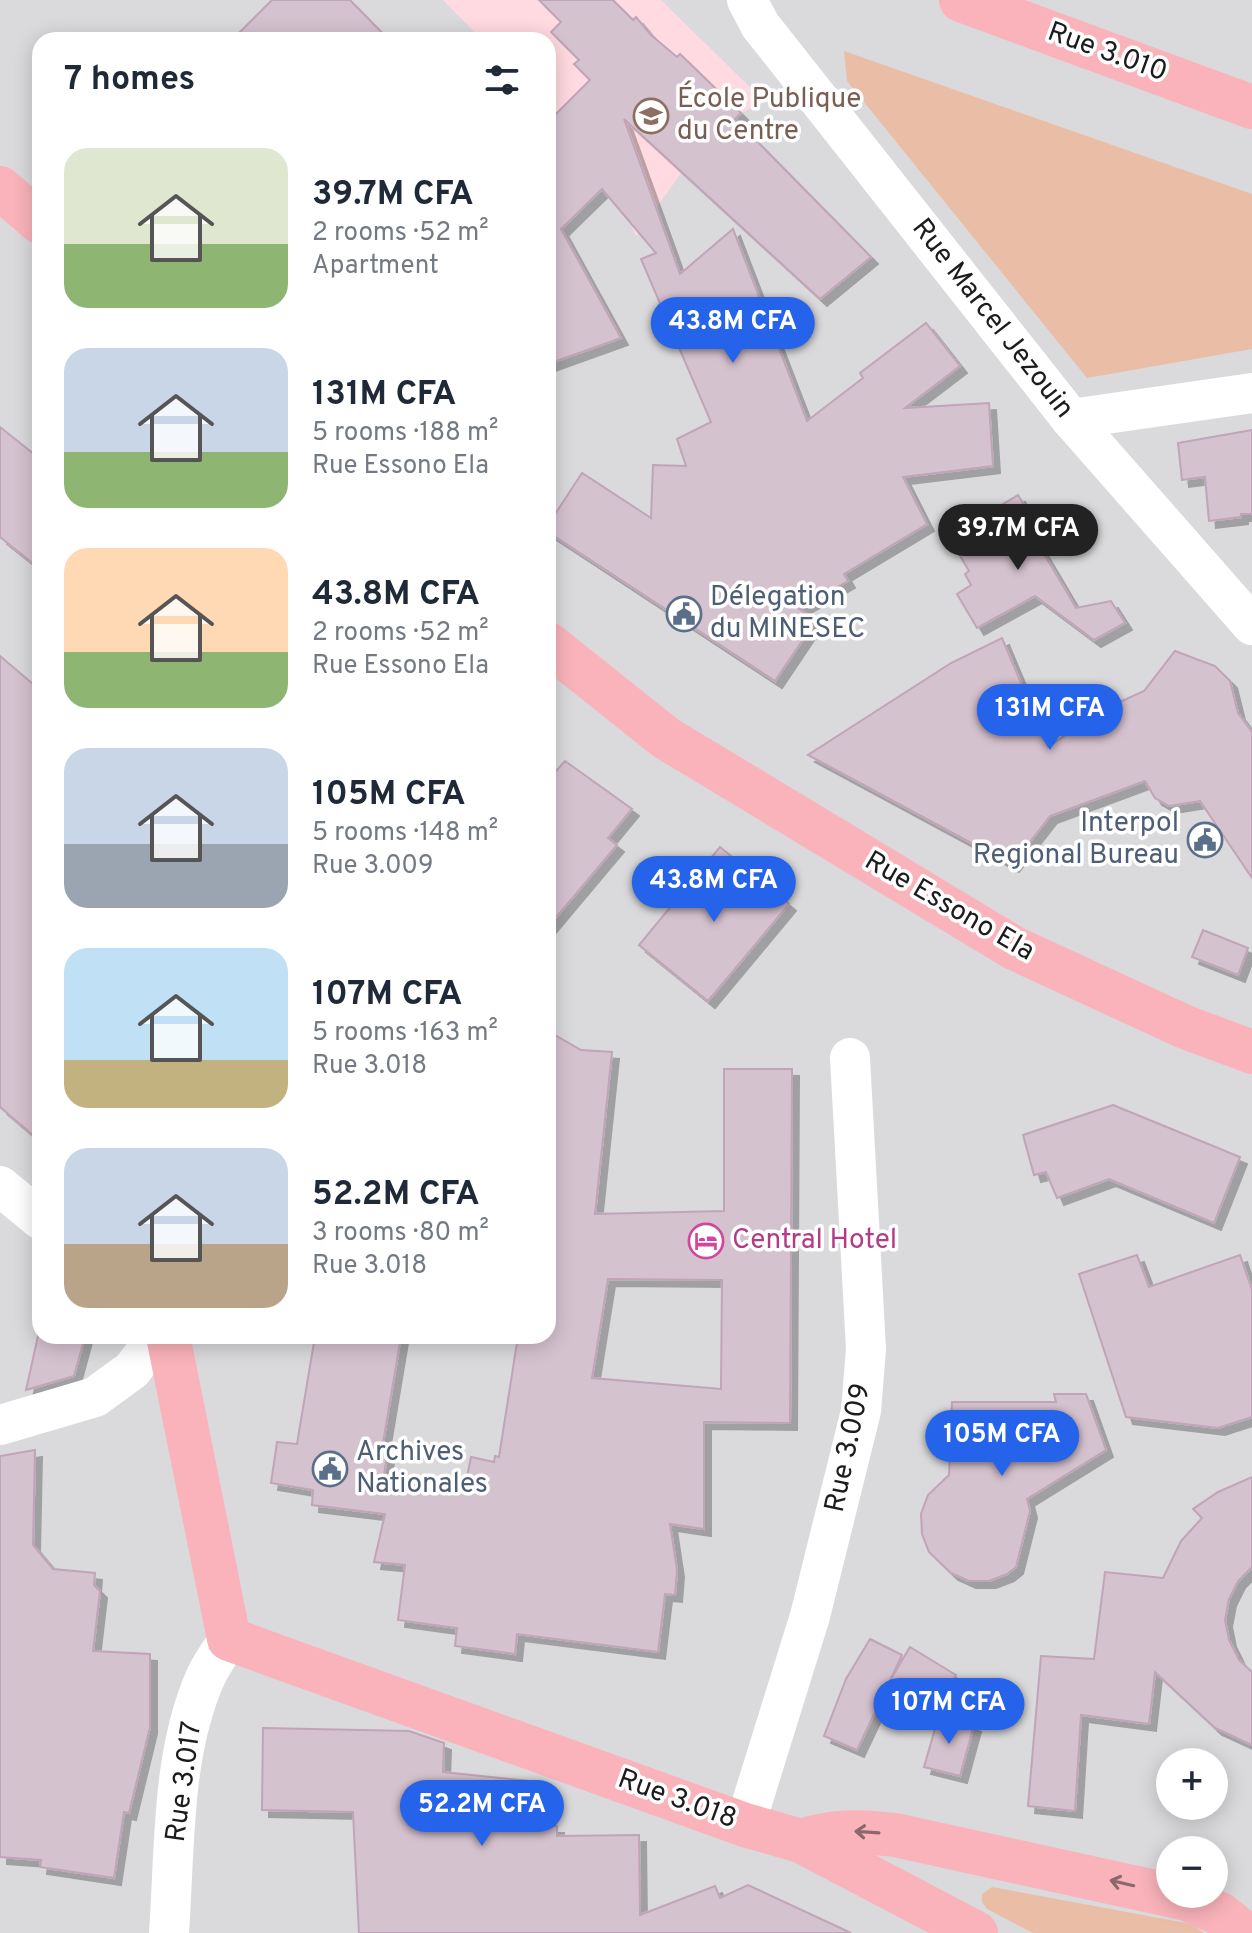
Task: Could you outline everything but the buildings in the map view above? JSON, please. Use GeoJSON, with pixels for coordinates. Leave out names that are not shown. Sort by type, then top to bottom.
{"type":"FeatureCollection","features":[{"type":"Feature","properties":{"kind":"street","name":"Rue Marcel Jezouin"},"geometry":{"type":"LineString","coordinates":[[747,0],[760,25],[1071,419],[1252,625]]}},
{"type":"Feature","properties":{"kind":"street","name":"Rue 3.010"},"geometry":{"type":"LineString","coordinates":[[961,0],[1252,107]]}},
{"type":"Feature","properties":{"kind":"street"},"geometry":{"type":"LineString","coordinates":[[0,188],[32,215]]}},
{"type":"Feature","properties":{"kind":"street"},"geometry":{"type":"LineString","coordinates":[[1071,419],[1252,393]]}},
{"type":"Feature","properties":{"kind":"street","name":"Rue Essono Ela"},"geometry":{"type":"LineString","coordinates":[[556,650],[666,738],[1014,948],[1185,1027],[1252,1052]]}},
{"type":"Feature","properties":{"kind":"street","name":"Rue 3.009"},"geometry":{"type":"LineString","coordinates":[[745,1825],[810,1616],[861,1411],[866,1349],[850,1058]]}},
{"type":"Feature","properties":{"kind":"street"},"geometry":{"type":"LineString","coordinates":[[0,1186],[32,1212]]}},
{"type":"Feature","properties":{"kind":"street"},"geometry":{"type":"LineString","coordinates":[[0,1425],[95,1397],[132,1370],[152,1344]]}},
{"type":"Feature","properties":{"kind":"street"},"geometry":{"type":"LineString","coordinates":[[170,1344],[229,1639]]}},
{"type":"Feature","properties":{"kind":"street","name":"Rue 3.018"},"geometry":{"type":"LineString","coordinates":[[229,1639],[745,1825],[801,1841],[826,1833],[860,1831],[895,1835],[1187,1899],[1220,1914],[1244,1933]]}},
{"type":"Feature","properties":{"kind":"street","name":"Rue 3.017"},"geometry":{"type":"LineString","coordinates":[[169,1933],[181,1776],[192,1716],[207,1674],[229,1639]]}},
{"type":"Feature","properties":{"kind":"street"},"geometry":{"type":"LineString","coordinates":[[801,1841],[976,1933]]}},
{"type":"Feature","properties":{"kind":"shaded area"},"geometry":{"type":"Polygon","coordinates":[[[0,0],[1252,0],[1252,1933],[0,1933],[0,0]]]}},
{"type":"Feature","properties":{"kind":"shaded area","name":"École Publique du Centre"},"geometry":{"type":"Polygon","coordinates":[[[443,0],[661,0],[765,102],[741,113],[682,172],[636,236],[598,151],[559,112],[556,114],[556,32],[474,32],[443,0]]]}},
{"type":"Feature","properties":{"kind":"shaded area"},"geometry":{"type":"Polygon","coordinates":[[[844,51],[1252,194],[1252,349],[1087,378],[847,81],[844,51]]]}},
{"type":"Feature","properties":{"kind":"shaded area"},"geometry":{"type":"Polygon","coordinates":[[[992,1887],[1191,1924],[1204,1933],[1033,1933],[987,1909],[982,1902],[982,1894],[992,1887]]]}},
{"type":"Feature","properties":{"kind":"place","name":"École Publique du Centre"},"geometry":{"type":"Point","coordinates":[651,116]}},
{"type":"Feature","properties":{"kind":"place","name":"Délegation du MINESEC"},"geometry":{"type":"Point","coordinates":[684,614]}},
{"type":"Feature","properties":{"kind":"place","name":"Interpol Regional Bureau"},"geometry":{"type":"Point","coordinates":[1205,840]}},
{"type":"Feature","properties":{"kind":"place","name":"Central Hotel"},"geometry":{"type":"Point","coordinates":[706,1241]}},
{"type":"Feature","properties":{"kind":"place","name":"Archives Nationales"},"geometry":{"type":"Point","coordinates":[330,1469]}}]}
